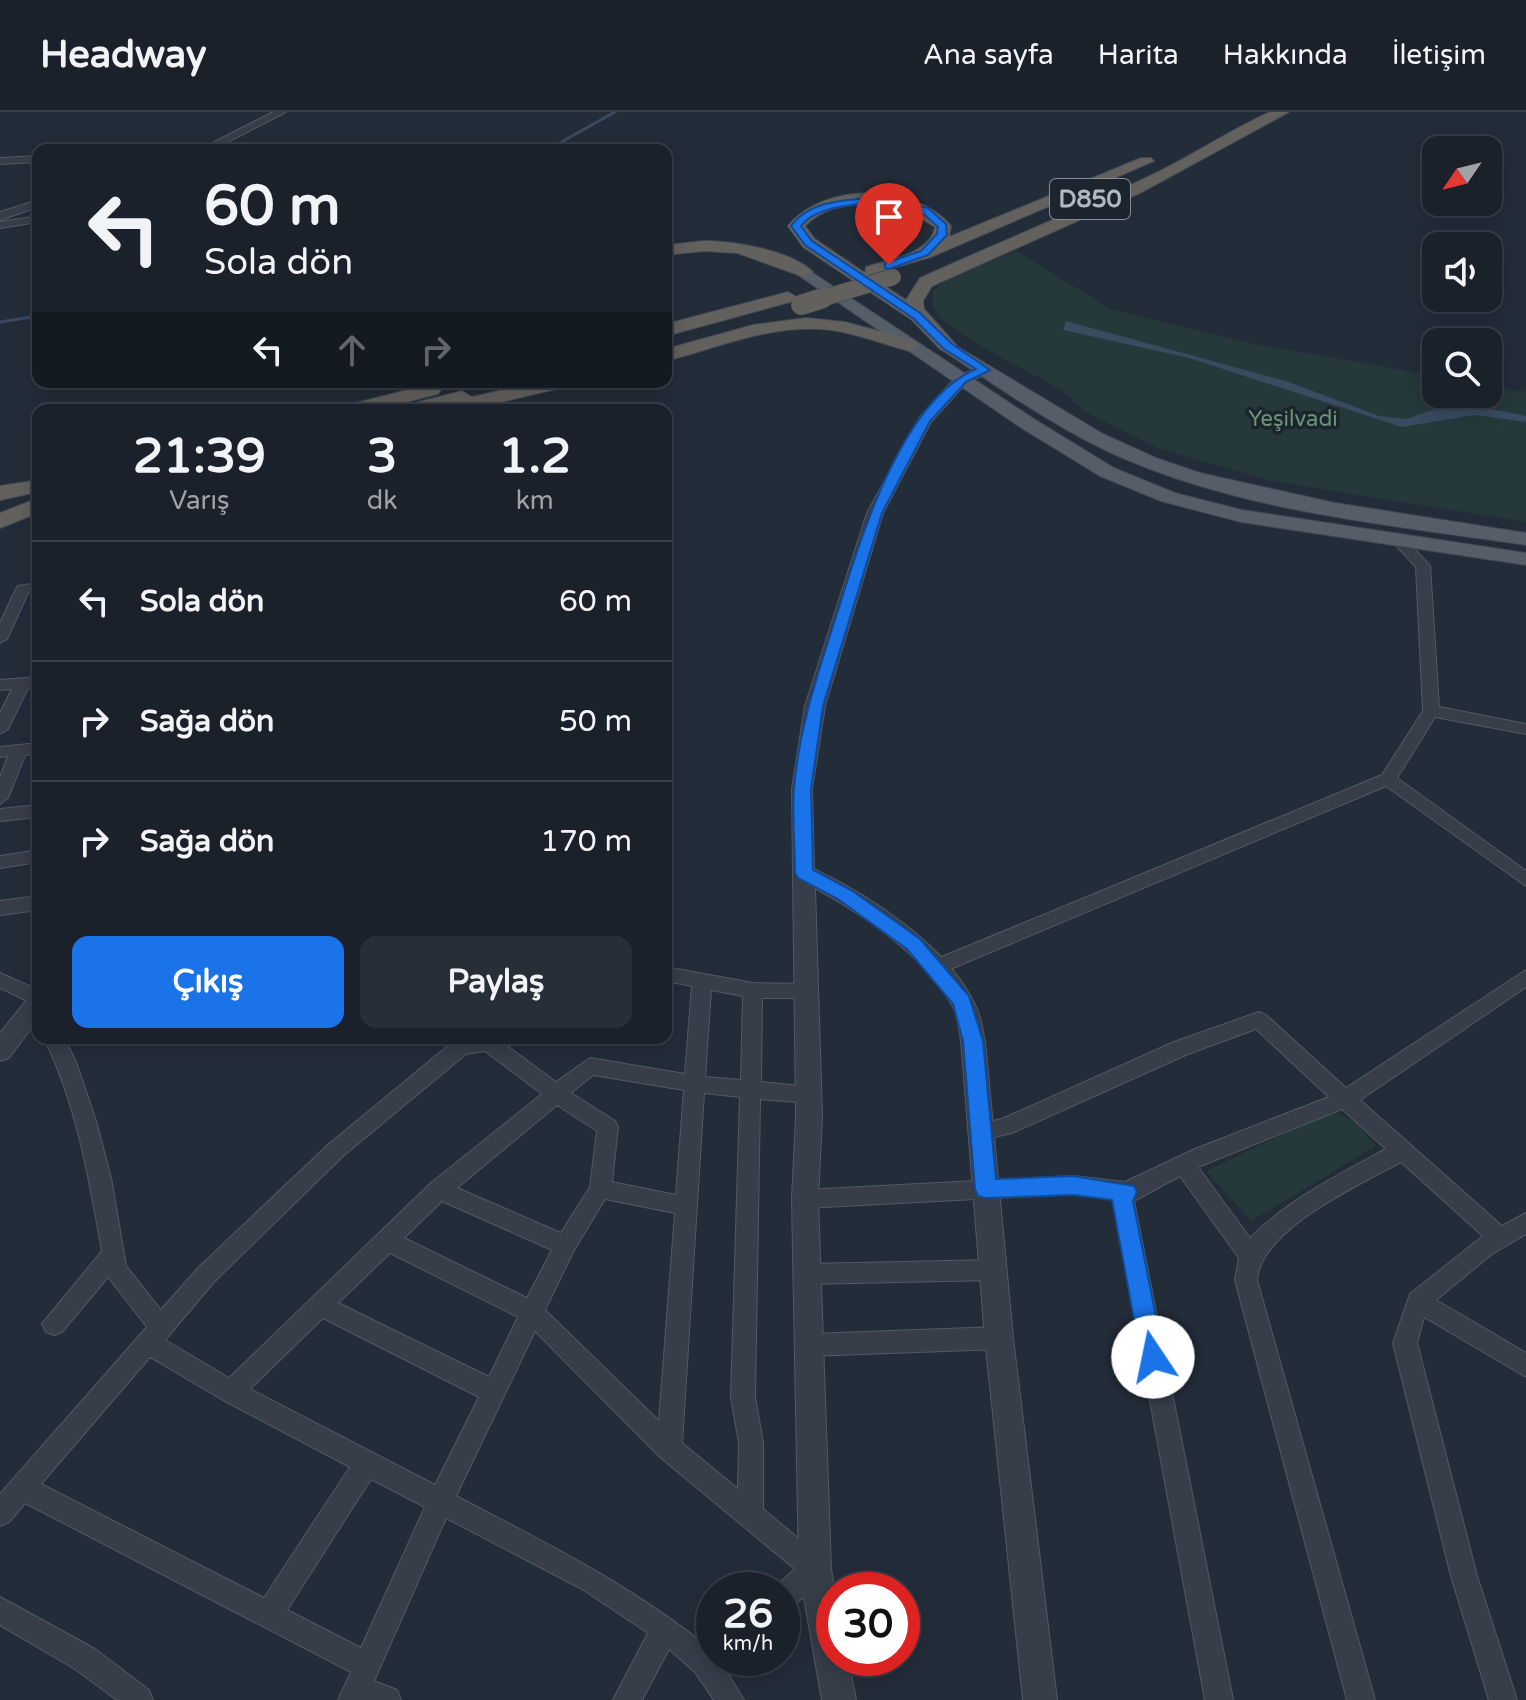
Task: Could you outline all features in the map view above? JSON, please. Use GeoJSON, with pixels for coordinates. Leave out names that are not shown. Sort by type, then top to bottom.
{"type":"FeatureCollection","features":[{"type":"Feature","properties":{"kind":"highway","name":"D850"},"geometry":{"type":"LineString","coordinates":[[1200,137],[1282,112]]}},
{"type":"Feature","properties":{"kind":"highway","name":"D850"},"geometry":{"type":"LineString","coordinates":[[672,328],[754,306],[794,301],[893,277],[1041,220],[1256,119]]}},
{"type":"Feature","properties":{"kind":"highway"},"geometry":{"type":"LineString","coordinates":[[917,316],[912,302],[916,292],[926,282],[1219,148],[1256,119]]}},
{"type":"Feature","properties":{"kind":"highway","name":"D850"},"geometry":{"type":"LineString","coordinates":[[672,343],[925,253],[1157,157]]}},
{"type":"Feature","properties":{"kind":"highway"},"geometry":{"type":"LineString","coordinates":[[925,253],[942,235],[943,226],[924,210],[895,201],[859,200],[824,207],[802,218],[796,226],[809,243],[917,316],[948,346]]}},
{"type":"Feature","properties":{"kind":"highway"},"geometry":{"type":"LineString","coordinates":[[672,249],[710,245],[744,248],[804,272]]}},
{"type":"Feature","properties":{"kind":"highway"},"geometry":{"type":"LineString","coordinates":[[672,309],[718,312],[754,306]]}},
{"type":"Feature","properties":{"kind":"highway"},"geometry":{"type":"LineString","coordinates":[[672,353],[767,329],[805,323],[853,328],[909,345]]}},
{"type":"Feature","properties":{"kind":"highway"},"geometry":{"type":"LineString","coordinates":[[375,404],[440,388]]}},
{"type":"Feature","properties":{"kind":"highway"},"geometry":{"type":"LineString","coordinates":[[434,404],[499,388]]}},
{"type":"Feature","properties":{"kind":"highway"},"geometry":{"type":"LineString","coordinates":[[468,404],[536,388]]}},
{"type":"Feature","properties":{"kind":"highway"},"geometry":{"type":"LineString","coordinates":[[0,493],[32,487]]}},
{"type":"Feature","properties":{"kind":"highway"},"geometry":{"type":"LineString","coordinates":[[0,509],[32,504]]}},
{"type":"Feature","properties":{"kind":"highway"},"geometry":{"type":"LineString","coordinates":[[0,521],[32,506]]}},
{"type":"Feature","properties":{"kind":"main road"},"geometry":{"type":"LineString","coordinates":[[804,272],[909,345],[1107,472],[1168,497],[1241,516],[1401,543],[1526,559]]}},
{"type":"Feature","properties":{"kind":"main road"},"geometry":{"type":"LineString","coordinates":[[948,346],[1089,434],[1146,461],[1185,474],[1347,511],[1526,539]]}},
{"type":"Feature","properties":{"kind":"street"},"geometry":{"type":"LineString","coordinates":[[216,144],[281,112]]}},
{"type":"Feature","properties":{"kind":"street"},"geometry":{"type":"LineString","coordinates":[[0,161],[32,159]]}},
{"type":"Feature","properties":{"kind":"street"},"geometry":{"type":"LineString","coordinates":[[0,216],[32,205]]}},
{"type":"Feature","properties":{"kind":"street"},"geometry":{"type":"LineString","coordinates":[[0,225],[32,220]]}},
{"type":"Feature","properties":{"kind":"street"},"geometry":{"type":"LineString","coordinates":[[839,1700],[815,1569],[805,1199],[809,1095],[802,789],[815,706],[875,513],[925,420],[962,379],[984,370]]}},
{"type":"Feature","properties":{"kind":"street"},"geometry":{"type":"LineString","coordinates":[[934,968],[1388,779],[1431,711],[1423,566],[1401,543]]}},
{"type":"Feature","properties":{"kind":"street"},"geometry":{"type":"LineString","coordinates":[[0,639],[23,589],[32,588]]}},
{"type":"Feature","properties":{"kind":"street"},"geometry":{"type":"LineString","coordinates":[[0,685],[30,683]]}},
{"type":"Feature","properties":{"kind":"street"},"geometry":{"type":"LineString","coordinates":[[0,729],[30,683]]}},
{"type":"Feature","properties":{"kind":"street"},"geometry":{"type":"LineString","coordinates":[[1431,711],[1526,729]]}},
{"type":"Feature","properties":{"kind":"street"},"geometry":{"type":"LineString","coordinates":[[0,752],[32,749]]}},
{"type":"Feature","properties":{"kind":"street"},"geometry":{"type":"LineString","coordinates":[[0,798],[19,750]]}},
{"type":"Feature","properties":{"kind":"street"},"geometry":{"type":"LineString","coordinates":[[1388,779],[1526,880]]}},
{"type":"Feature","properties":{"kind":"street"},"geometry":{"type":"LineString","coordinates":[[0,815],[32,812]]}},
{"type":"Feature","properties":{"kind":"street"},"geometry":{"type":"LineString","coordinates":[[0,862],[32,857]]}},
{"type":"Feature","properties":{"kind":"street"},"geometry":{"type":"LineString","coordinates":[[804,873],[845,895],[913,944],[962,1001],[973,1041],[999,1338],[1040,1700]]}},
{"type":"Feature","properties":{"kind":"street"},"geometry":{"type":"LineString","coordinates":[[0,908],[32,904]]}},
{"type":"Feature","properties":{"kind":"street"},"geometry":{"type":"LineString","coordinates":[[672,975],[753,990],[806,991]]}},
{"type":"Feature","properties":{"kind":"street"},"geometry":{"type":"LineString","coordinates":[[1219,1700],[1123,1201],[1133,1186],[1345,1099],[1526,977]]}},
{"type":"Feature","properties":{"kind":"street"},"geometry":{"type":"LineString","coordinates":[[0,980],[32,1005]]}},
{"type":"Feature","properties":{"kind":"street"},"geometry":{"type":"LineString","coordinates":[[669,1448],[702,981]]}},
{"type":"Feature","properties":{"kind":"street"},"geometry":{"type":"LineString","coordinates":[[750,1516],[751,1443],[743,1397],[753,990]]}},
{"type":"Feature","properties":{"kind":"street"},"geometry":{"type":"LineString","coordinates":[[0,1051],[32,1013]]}},
{"type":"Feature","properties":{"kind":"street"},"geometry":{"type":"LineString","coordinates":[[981,1131],[1005,1127],[1181,1048],[1259,1020],[1501,1239]]}},
{"type":"Feature","properties":{"kind":"street"},"geometry":{"type":"LineString","coordinates":[[57,1044],[86,1121],[100,1178],[116,1270],[154,1335],[231,1392],[591,1580],[696,1649]]}},
{"type":"Feature","properties":{"kind":"street"},"geometry":{"type":"LineString","coordinates":[[0,1513],[206,1275],[336,1150],[461,1047],[481,1044]]}},
{"type":"Feature","properties":{"kind":"street"},"geometry":{"type":"LineString","coordinates":[[359,1685],[441,1501],[532,1312],[565,1245],[600,1189],[608,1127],[558,1095],[489,1044]]}},
{"type":"Feature","properties":{"kind":"street"},"geometry":{"type":"LineString","coordinates":[[231,1392],[439,1190],[590,1066],[695,1084],[809,1095]]}},
{"type":"Feature","properties":{"kind":"street"},"geometry":{"type":"LineString","coordinates":[[1361,1700],[1246,1280],[1251,1257],[1291,1215],[1402,1151]]}},
{"type":"Feature","properties":{"kind":"street"},"geometry":{"type":"LineString","coordinates":[[1183,1164],[1251,1257]]}},
{"type":"Feature","properties":{"kind":"street"},"geometry":{"type":"LineString","coordinates":[[805,1199],[1073,1185],[1127,1192]]}},
{"type":"Feature","properties":{"kind":"street"},"geometry":{"type":"LineString","coordinates":[[600,1189],[686,1206]]}},
{"type":"Feature","properties":{"kind":"street"},"geometry":{"type":"LineString","coordinates":[[439,1190],[565,1245]]}},
{"type":"Feature","properties":{"kind":"street"},"geometry":{"type":"LineString","coordinates":[[1503,1700],[1464,1576],[1405,1343],[1418,1301],[1484,1247],[1526,1223]]}},
{"type":"Feature","properties":{"kind":"street"},"geometry":{"type":"LineString","coordinates":[[386,1240],[532,1312],[669,1448],[815,1569]]}},
{"type":"Feature","properties":{"kind":"street"},"geometry":{"type":"LineString","coordinates":[[54,1324],[113,1254]]}},
{"type":"Feature","properties":{"kind":"street"},"geometry":{"type":"LineString","coordinates":[[807,1274],[993,1270]]}},
{"type":"Feature","properties":{"kind":"street"},"geometry":{"type":"LineString","coordinates":[[1418,1301],[1526,1366]]}},
{"type":"Feature","properties":{"kind":"street"},"geometry":{"type":"LineString","coordinates":[[319,1305],[495,1393]]}},
{"type":"Feature","properties":{"kind":"street"},"geometry":{"type":"LineString","coordinates":[[809,1345],[999,1338]]}},
{"type":"Feature","properties":{"kind":"street"},"geometry":{"type":"LineString","coordinates":[[269,1615],[367,1463]]}},
{"type":"Feature","properties":{"kind":"street"},"geometry":{"type":"LineString","coordinates":[[21,1487],[269,1615],[359,1685],[387,1700]]}},
{"type":"Feature","properties":{"kind":"street"},"geometry":{"type":"LineString","coordinates":[[800,1582],[815,1569]]}},
{"type":"Feature","properties":{"kind":"street"},"geometry":{"type":"LineString","coordinates":[[0,1610],[85,1659],[139,1700]]}},
{"type":"Feature","properties":{"kind":"street"},"geometry":{"type":"LineString","coordinates":[[627,1700],[665,1629]]}},
{"type":"Feature","properties":{"kind":"street"},"geometry":{"type":"LineString","coordinates":[[718,1676],[730,1700]]}},
{"type":"Feature","properties":{"kind":"green space","name":"Yeşilvadi"},"geometry":{"type":"Polygon","coordinates":[[[1017,251],[1110,309],[1250,343],[1422,374],[1422,408],[1502,408],[1502,388],[1526,392],[1526,522],[1271,481],[1161,449],[1085,412],[1063,391],[979,345],[939,317],[932,305],[933,291],[950,277],[1017,251]]]}},
{"type":"Feature","properties":{"kind":"green space"},"geometry":{"type":"Polygon","coordinates":[[[1337,1113],[1355,1122],[1376,1146],[1251,1221],[1206,1171],[1319,1117],[1337,1113]]]}},
{"type":"Feature","properties":{"kind":"water"},"geometry":{"type":"Polygon","coordinates":[[[1066,321],[1289,382],[1379,416],[1406,419],[1438,408],[1486,408],[1526,416],[1526,422],[1475,415],[1402,427],[1189,358],[1063,330],[1066,321]]]}},
{"type":"Feature","properties":{"kind":"waterway"},"geometry":{"type":"LineString","coordinates":[[558,144],[615,112]]}},
{"type":"Feature","properties":{"kind":"waterway"},"geometry":{"type":"LineString","coordinates":[[0,322],[32,317]]}},
{"type":"Feature","properties":{"kind":"route"},"geometry":{"type":"LineString","coordinates":[[889,265],[925,253],[942,235],[943,226],[935,217],[911,205],[895,201],[859,200],[824,207],[802,218],[796,226],[809,243],[917,316],[948,346],[984,370],[962,379],[925,420],[875,513],[815,706],[802,789],[804,873],[845,895],[913,944],[962,1001],[973,1041],[986,1189],[1073,1185],[1127,1192],[1123,1201],[1153,1357]]}}]}
